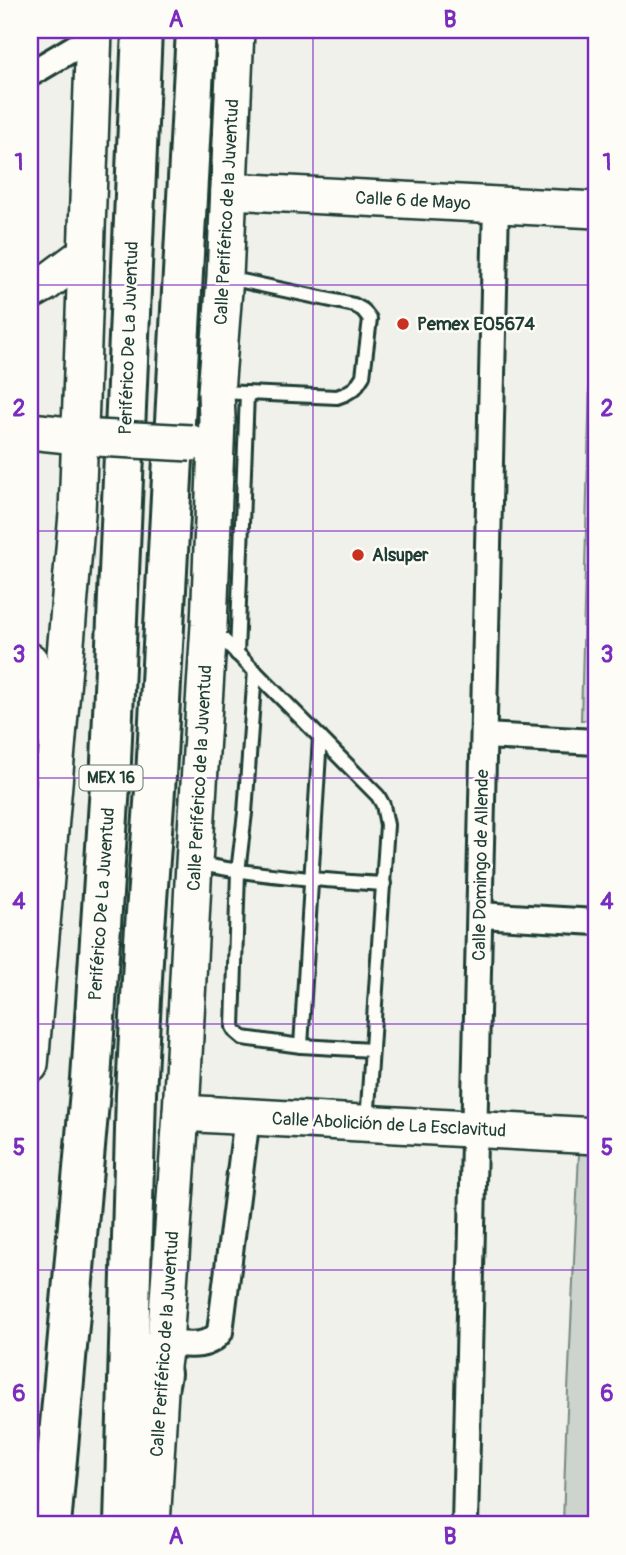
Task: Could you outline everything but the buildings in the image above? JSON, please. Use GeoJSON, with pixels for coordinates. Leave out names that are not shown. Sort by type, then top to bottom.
{"type":"FeatureCollection","features":[{"type":"Feature","properties":{"kind":"highway","name":"Periférico De La Juventud"},"geometry":{"type":"LineString","coordinates":[[51,1525],[91,1080],[110,785],[142,30]]}},
{"type":"Feature","properties":{"kind":"highway","name":"MEX 16"},"geometry":{"type":"LineString","coordinates":[[124,1525],[136,1094],[197,30]]}},
{"type":"Feature","properties":{"kind":"highway"},"geometry":{"type":"LineString","coordinates":[[130,1525],[163,1359]]}},
{"type":"Feature","properties":{"kind":"main road","name":"Calle Periférico de la Juventud"},"geometry":{"type":"LineString","coordinates":[[152,1525],[181,1113],[209,625],[203,443],[231,393],[225,277],[236,30]]}},
{"type":"Feature","properties":{"kind":"main road"},"geometry":{"type":"LineString","coordinates":[[30,1065],[47,762],[88,437],[85,254],[94,33]]}},
{"type":"Feature","properties":{"kind":"main road","name":"Calle 6 de Mayo"},"geometry":{"type":"LineString","coordinates":[[229,191],[596,210]]}},
{"type":"Feature","properties":{"kind":"main road"},"geometry":{"type":"LineString","coordinates":[[30,292],[85,254]]}},
{"type":"Feature","properties":{"kind":"main road"},"geometry":{"type":"LineString","coordinates":[[30,431],[203,443]]}},
{"type":"Feature","properties":{"kind":"main road"},"geometry":{"type":"LineString","coordinates":[[30,661],[46,711],[47,762]]}},
{"type":"Feature","properties":{"kind":"main road","name":"Calle Abolición de La Esclavitud"},"geometry":{"type":"LineString","coordinates":[[181,1113],[596,1136]]}},
{"type":"Feature","properties":{"kind":"street"},"geometry":{"type":"LineString","coordinates":[[30,74],[94,33]]}},
{"type":"Feature","properties":{"kind":"street","name":"Calle Domingo de Allende"},"geometry":{"type":"LineString","coordinates":[[465,1525],[496,205]]}},
{"type":"Feature","properties":{"kind":"street"},"geometry":{"type":"LineString","coordinates":[[484,736],[596,743]]}},
{"type":"Feature","properties":{"kind":"street"},"geometry":{"type":"LineString","coordinates":[[480,915],[596,922]]}},
{"type":"Feature","properties":{"kind":"street"},"geometry":{"type":"LineString","coordinates":[[163,1359],[210,1342],[220,1332],[247,1116]]}},
{"type":"Feature","properties":{"kind":"lane"},"geometry":{"type":"LineString","coordinates":[[225,277],[354,305],[363,310],[370,319],[363,376],[355,388],[345,394],[337,397],[231,393],[237,654]]}},
{"type":"Feature","properties":{"kind":"lane"},"geometry":{"type":"LineString","coordinates":[[209,625],[379,796],[383,805],[387,825],[367,1123]]}},
{"type":"Feature","properties":{"kind":"lane"},"geometry":{"type":"LineString","coordinates":[[254,671],[239,872],[233,1027],[243,1038],[301,1046],[372,1050]]}},
{"type":"Feature","properties":{"kind":"lane"},"geometry":{"type":"LineString","coordinates":[[301,1046],[320,737]]}},
{"type":"Feature","properties":{"kind":"lane"},"geometry":{"type":"LineString","coordinates":[[194,863],[239,872],[384,884]]}},
{"type":"Feature","properties":{"kind":"shaded area"},"geometry":{"type":"Polygon","coordinates":[[[596,229],[596,721],[581,720],[596,229]]]}},
{"type":"Feature","properties":{"kind":"shaded area"},"geometry":{"type":"Polygon","coordinates":[[[579,1153],[596,1154],[596,1525],[563,1525],[579,1153]]]}},
{"type":"Feature","properties":{"kind":"place","name":"Pemex E05674"},"geometry":{"type":"Point","coordinates":[403,324]}},
{"type":"Feature","properties":{"kind":"place","name":"Alsuper"},"geometry":{"type":"Point","coordinates":[358,555]}}]}
